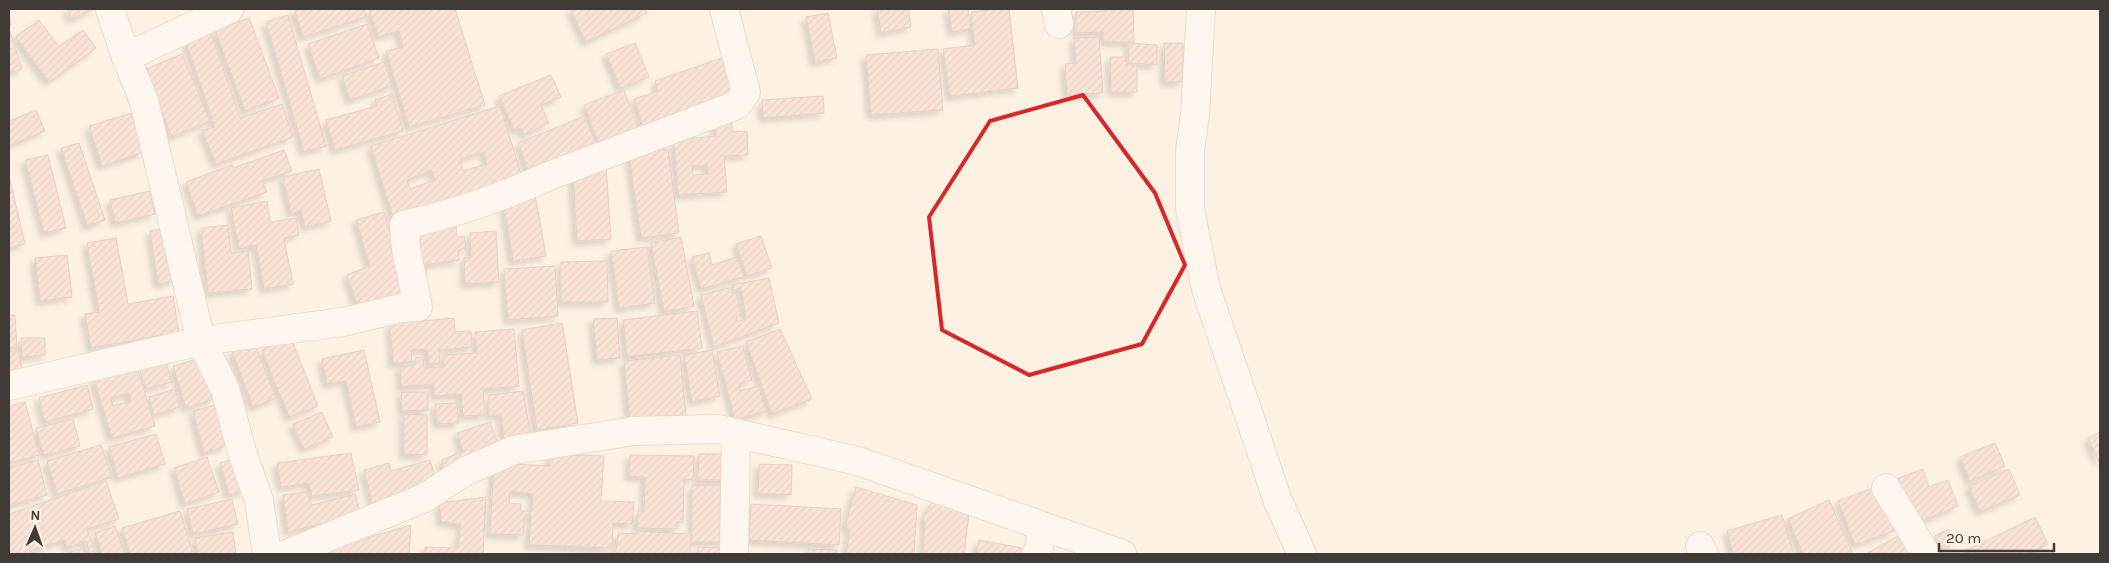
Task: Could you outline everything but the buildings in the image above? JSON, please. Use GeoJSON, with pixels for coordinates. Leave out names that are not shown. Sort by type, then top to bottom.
{"type":"FeatureCollection","features":[{"type":"Feature","properties":{"kind":"street"},"geometry":{"type":"LineString","coordinates":[[110,9],[126,57],[144,101],[201,341],[225,389],[242,452],[259,501],[267,554]]}},
{"type":"Feature","properties":{"kind":"street"},"geometry":{"type":"LineString","coordinates":[[126,57],[229,9]]}},
{"type":"Feature","properties":{"kind":"street"},"geometry":{"type":"LineString","coordinates":[[9,386],[201,341],[343,322],[401,308],[418,307],[406,249],[404,225],[518,190],[557,173],[737,105],[746,92],[724,9]]}},
{"type":"Feature","properties":{"kind":"street"},"geometry":{"type":"LineString","coordinates":[[1201,9],[1195,115],[1190,151],[1190,209],[1206,289],[1278,501],[1302,554]]}},
{"type":"Feature","properties":{"kind":"street"},"geometry":{"type":"LineString","coordinates":[[286,554],[424,498],[466,470],[514,450],[634,431],[718,428],[858,461],[1122,554]]}},
{"type":"Feature","properties":{"kind":"street"},"geometry":{"type":"LineString","coordinates":[[734,554],[736,433]]}},
{"type":"Feature","properties":{"kind":"street"},"geometry":{"type":"LineString","coordinates":[[1886,488],[1926,554]]}},
{"type":"Feature","properties":{"kind":"street"},"geometry":{"type":"LineString","coordinates":[[1036,554],[1044,527]]}},
{"type":"Feature","properties":{"kind":"highlighted area"},"geometry":{"type":"Polygon","coordinates":[[[1083,95],[1155,193],[1185,265],[1142,344],[1029,375],[942,330],[929,217],[990,121],[1083,95]]]}}]}
